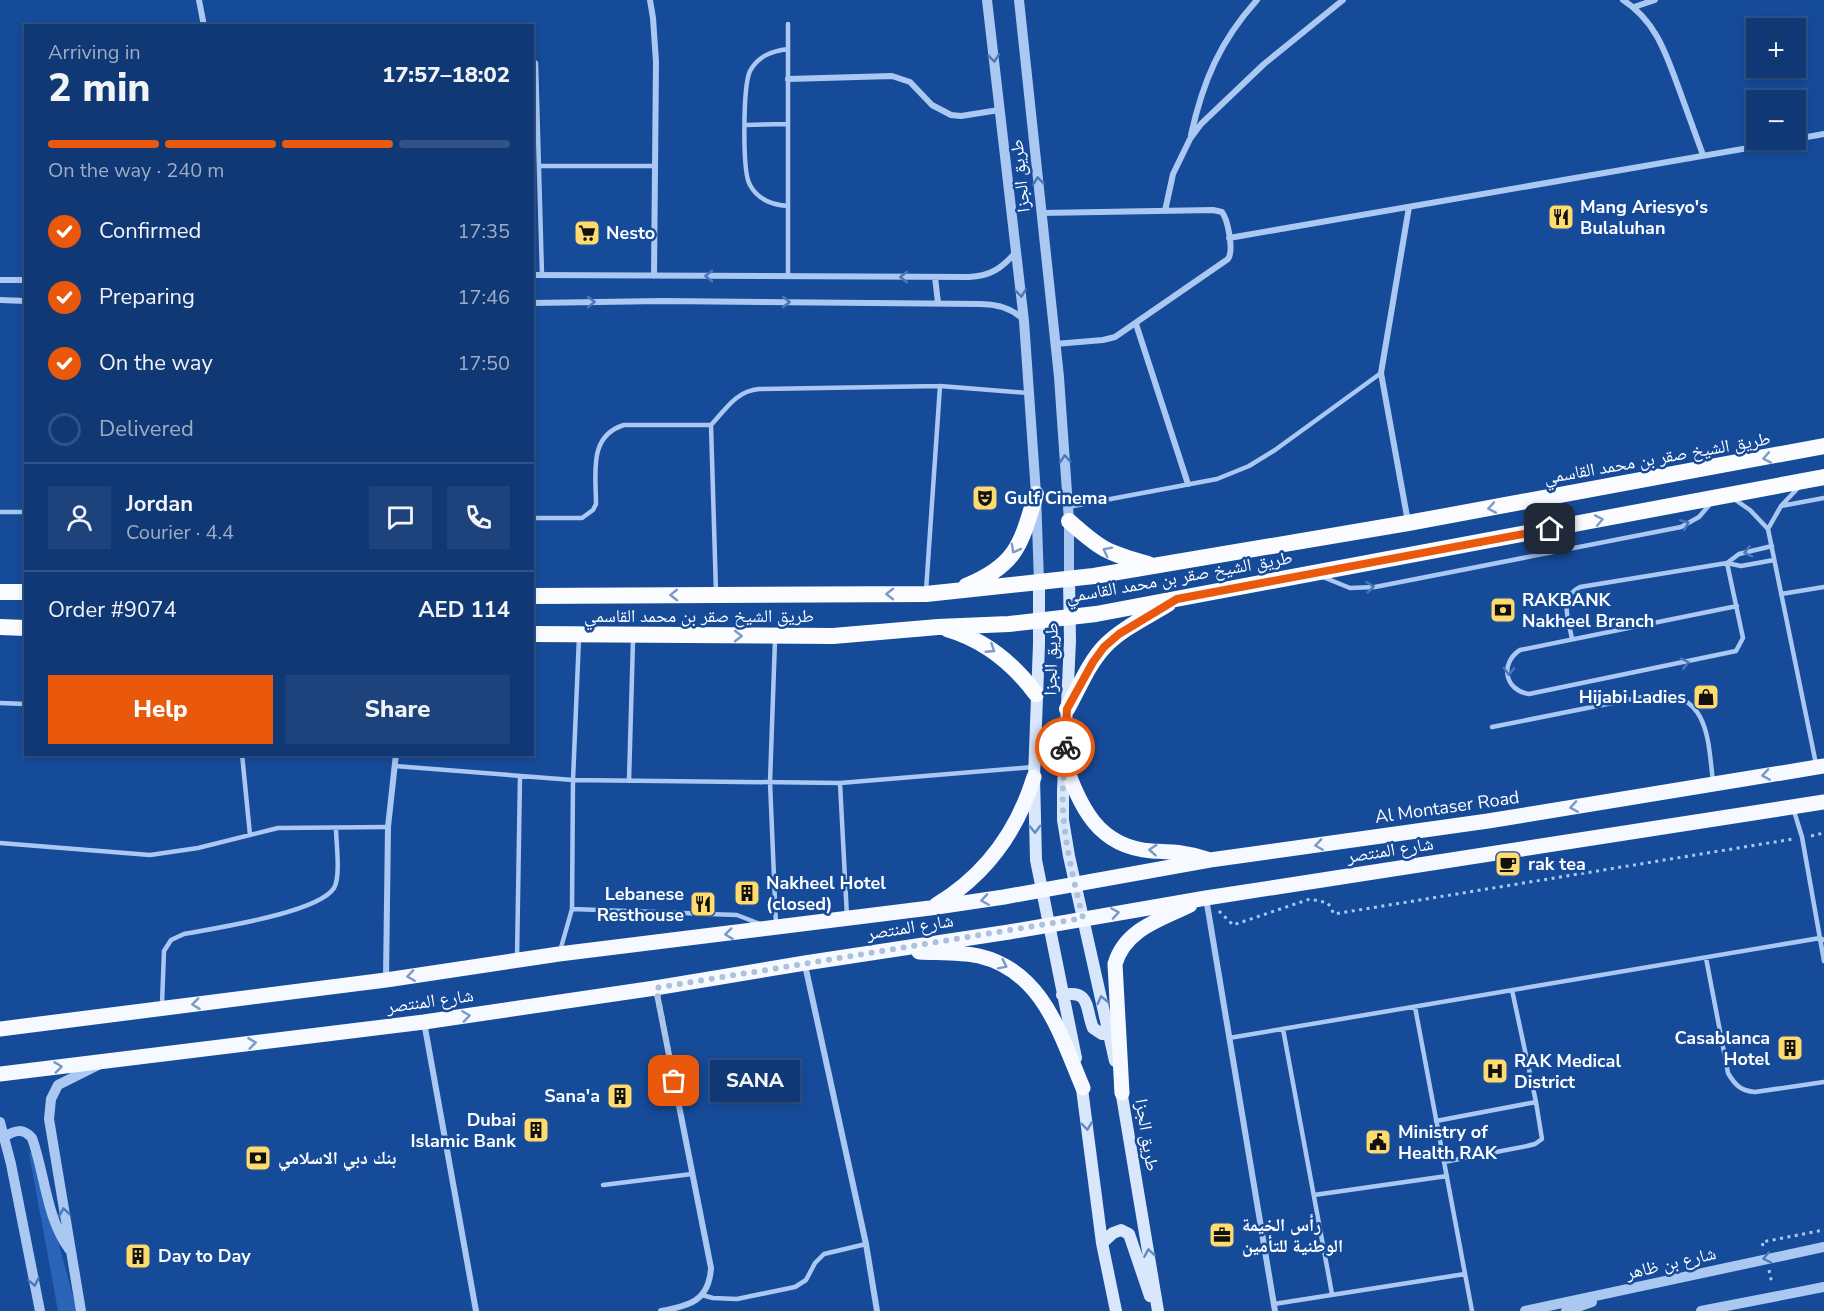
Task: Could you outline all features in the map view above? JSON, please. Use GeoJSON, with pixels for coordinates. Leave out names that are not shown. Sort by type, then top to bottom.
{"type":"FeatureCollection","features":[{"type":"Feature","properties":{"kind":"highway","name":"طريق الشيخ صقر بن محمد القاسمي"},"geometry":{"type":"LineString","coordinates":[[534,596],[926,594],[1069,579],[1408,523],[1824,447]]}},
{"type":"Feature","properties":{"kind":"highway","name":"طريق الشيخ صقر بن محمد القاسمي"},"geometry":{"type":"LineString","coordinates":[[534,634],[833,636],[938,627],[1009,624],[1070,617],[1177,599],[1817,478]]}},
{"type":"Feature","properties":{"kind":"highway"},"geometry":{"type":"LineString","coordinates":[[950,592],[994,572],[1015,553],[1036,494]]}},
{"type":"Feature","properties":{"kind":"highway"},"geometry":{"type":"LineString","coordinates":[[1069,514],[1093,543],[1113,555],[1155,566]]}},
{"type":"Feature","properties":{"kind":"highway"},"geometry":{"type":"LineString","coordinates":[[0,592],[24,592]]}},
{"type":"Feature","properties":{"kind":"highway"},"geometry":{"type":"LineString","coordinates":[[1067,709],[1104,647],[1119,634],[1177,599]]}},
{"type":"Feature","properties":{"kind":"highway"},"geometry":{"type":"LineString","coordinates":[[0,627],[24,628]]}},
{"type":"Feature","properties":{"kind":"highway"},"geometry":{"type":"LineString","coordinates":[[938,627],[981,642],[1014,667],[1036,694]]}},
{"type":"Feature","properties":{"kind":"main road","name":"طريق الجزا"},"geometry":{"type":"LineString","coordinates":[[1069,579],[1064,820],[1075,884],[1122,1093],[1156,1311]]}},
{"type":"Feature","properties":{"kind":"main road","name":"طريق الجزا"},"geometry":{"type":"LineString","coordinates":[[1039,582],[1034,772],[1036,860],[1083,1088],[1102,1244],[1116,1311]]}},
{"type":"Feature","properties":{"kind":"main road"},"geometry":{"type":"LineString","coordinates":[[1064,761],[1084,810],[1095,825],[1109,837],[1136,849],[1181,852],[1210,860]]}},
{"type":"Feature","properties":{"kind":"main road","name":"Al Montaser Road"},"geometry":{"type":"LineString","coordinates":[[1075,884],[1210,860],[1488,821],[1820,766]]}},
{"type":"Feature","properties":{"kind":"main road"},"geometry":{"type":"LineString","coordinates":[[930,909],[953,895],[974,878],[993,858],[1018,820],[1034,772]]}},
{"type":"Feature","properties":{"kind":"main road","name":"شارع المنتصر"},"geometry":{"type":"LineString","coordinates":[[0,1074],[424,1022],[656,988],[1206,898],[1824,802]]}},
{"type":"Feature","properties":{"kind":"main road","name":"شارع المنتصر"},"geometry":{"type":"LineString","coordinates":[[0,1029],[386,980],[559,954],[930,909],[1075,884]]}},
{"type":"Feature","properties":{"kind":"main road"},"geometry":{"type":"LineString","coordinates":[[1122,1093],[1115,964],[1119,953],[1134,934],[1146,926],[1206,898]]}},
{"type":"Feature","properties":{"kind":"main road"},"geometry":{"type":"LineString","coordinates":[[883,951],[979,956],[998,962],[1016,972],[1035,990],[1051,1011],[1083,1088]]}},
{"type":"Feature","properties":{"kind":"main road"},"geometry":{"type":"LineString","coordinates":[[1062,995],[1072,993],[1080,995],[1085,1001],[1093,1028],[1102,1034],[1109,1033]]}},
{"type":"Feature","properties":{"kind":"main road"},"geometry":{"type":"LineString","coordinates":[[1102,1244],[1113,1233],[1120,1230],[1129,1234],[1156,1311]]}},
{"type":"Feature","properties":{"kind":"street"},"geometry":{"type":"LineString","coordinates":[[199,0],[204,24]]}},
{"type":"Feature","properties":{"kind":"street"},"geometry":{"type":"LineString","coordinates":[[650,0],[655,40],[654,276]]}},
{"type":"Feature","properties":{"kind":"street","name":"طريق الجزا"},"geometry":{"type":"LineString","coordinates":[[987,0],[1024,321],[1036,494],[1039,582]]}},
{"type":"Feature","properties":{"kind":"street","name":"طريق الجزا"},"geometry":{"type":"LineString","coordinates":[[1019,0],[1055,344],[1069,514],[1069,579]]}},
{"type":"Feature","properties":{"kind":"street"},"geometry":{"type":"LineString","coordinates":[[1165,211],[1173,174],[1190,139],[1202,94],[1218,53],[1236,25],[1257,0]]}},
{"type":"Feature","properties":{"kind":"street"},"geometry":{"type":"LineString","coordinates":[[1190,139],[1214,110],[1264,64],[1342,0]]}},
{"type":"Feature","properties":{"kind":"street"},"geometry":{"type":"LineString","coordinates":[[1623,0],[1645,18],[1664,48],[1703,155]]}},
{"type":"Feature","properties":{"kind":"street"},"geometry":{"type":"LineString","coordinates":[[1634,7],[1655,0]]}},
{"type":"Feature","properties":{"kind":"street"},"geometry":{"type":"LineString","coordinates":[[788,79],[892,76],[910,82],[932,105],[951,115],[961,116],[999,110]]}},
{"type":"Feature","properties":{"kind":"street"},"geometry":{"type":"LineString","coordinates":[[1806,137],[1824,134]]}},
{"type":"Feature","properties":{"kind":"street"},"geometry":{"type":"LineString","coordinates":[[1229,238],[1746,148]]}},
{"type":"Feature","properties":{"kind":"street"},"geometry":{"type":"LineString","coordinates":[[1408,523],[1381,373],[1409,207]]}},
{"type":"Feature","properties":{"kind":"street"},"geometry":{"type":"LineString","coordinates":[[1042,213],[1222,212],[1226,217],[1231,252],[1228,259],[1115,337],[1055,344]]}},
{"type":"Feature","properties":{"kind":"street"},"geometry":{"type":"LineString","coordinates":[[534,275],[969,277],[997,271],[1017,252]]}},
{"type":"Feature","properties":{"kind":"street"},"geometry":{"type":"LineString","coordinates":[[935,277],[938,303]]}},
{"type":"Feature","properties":{"kind":"street"},"geometry":{"type":"LineString","coordinates":[[0,280],[24,280]]}},
{"type":"Feature","properties":{"kind":"street"},"geometry":{"type":"LineString","coordinates":[[0,300],[24,301]]}},
{"type":"Feature","properties":{"kind":"street"},"geometry":{"type":"LineString","coordinates":[[534,303],[663,301],[938,303],[1000,306],[1017,314],[1024,321]]}},
{"type":"Feature","properties":{"kind":"street"},"geometry":{"type":"LineString","coordinates":[[1136,324],[1188,484]]}},
{"type":"Feature","properties":{"kind":"street"},"geometry":{"type":"LineString","coordinates":[[386,980],[388,827],[396,756]]}},
{"type":"Feature","properties":{"kind":"street"},"geometry":{"type":"LineString","coordinates":[[1206,898],[1275,1307]]}},
{"type":"Feature","properties":{"kind":"street"},"geometry":{"type":"LineString","coordinates":[[805,963],[866,1244],[877,1311]]}},
{"type":"Feature","properties":{"kind":"street"},"geometry":{"type":"LineString","coordinates":[[656,988],[711,1268],[710,1278],[702,1295],[686,1306],[661,1311]]}},
{"type":"Feature","properties":{"kind":"street"},"geometry":{"type":"LineString","coordinates":[[424,1022],[476,1311]]}},
{"type":"Feature","properties":{"kind":"street"},"geometry":{"type":"LineString","coordinates":[[81,1311],[49,1119],[51,1100],[57,1085],[105,1062]]}},
{"type":"Feature","properties":{"kind":"street"},"geometry":{"type":"LineString","coordinates":[[0,1122],[4,1137],[6,1164],[40,1311]]}},
{"type":"Feature","properties":{"kind":"street"},"geometry":{"type":"LineString","coordinates":[[4,1137],[17,1130],[26,1132],[32,1138],[54,1219],[71,1252]]}},
{"type":"Feature","properties":{"kind":"street","name":"شارع بن ظاهر"},"geometry":{"type":"LineString","coordinates":[[1525,1311],[1824,1247]]}},
{"type":"Feature","properties":{"kind":"street"},"geometry":{"type":"LineString","coordinates":[[1701,1311],[1824,1287]]}},
{"type":"Feature","properties":{"kind":"street"},"geometry":{"type":"LineString","coordinates":[[1566,1311],[1605,1295]]}},
{"type":"Feature","properties":{"kind":"lane"},"geometry":{"type":"LineString","coordinates":[[788,24],[788,276]]}},
{"type":"Feature","properties":{"kind":"lane"},"geometry":{"type":"LineString","coordinates":[[788,49],[777,50],[757,62],[750,71],[746,93],[746,173],[749,184],[756,194],[766,201],[777,206],[788,206]]}},
{"type":"Feature","properties":{"kind":"lane"},"geometry":{"type":"LineString","coordinates":[[534,61],[537,63],[542,275]]}},
{"type":"Feature","properties":{"kind":"lane"},"geometry":{"type":"LineString","coordinates":[[746,125],[788,124]]}},
{"type":"Feature","properties":{"kind":"lane"},"geometry":{"type":"LineString","coordinates":[[539,166],[655,166]]}},
{"type":"Feature","properties":{"kind":"lane"},"geometry":{"type":"LineString","coordinates":[[1069,514],[1188,484],[1217,479],[1249,466],[1275,450],[1381,373]]}},
{"type":"Feature","properties":{"kind":"lane"},"geometry":{"type":"LineString","coordinates":[[717,594],[711,425],[739,394],[748,390],[940,386],[1030,393]]}},
{"type":"Feature","properties":{"kind":"lane"},"geometry":{"type":"LineString","coordinates":[[926,594],[940,386]]}},
{"type":"Feature","properties":{"kind":"lane"},"geometry":{"type":"LineString","coordinates":[[534,518],[582,518],[593,510],[596,504],[597,452],[600,442],[613,428],[624,425],[711,425]]}},
{"type":"Feature","properties":{"kind":"lane"},"geometry":{"type":"LineString","coordinates":[[1768,529],[1781,506],[1798,488],[1817,478]]}},
{"type":"Feature","properties":{"kind":"lane"},"geometry":{"type":"LineString","coordinates":[[1315,573],[1350,588],[1375,587],[1681,527],[1699,517],[1722,497],[1750,510],[1768,529],[1820,766]]}},
{"type":"Feature","properties":{"kind":"lane"},"geometry":{"type":"LineString","coordinates":[[1781,506],[1824,498]]}},
{"type":"Feature","properties":{"kind":"lane"},"geometry":{"type":"LineString","coordinates":[[0,512],[24,512]]}},
{"type":"Feature","properties":{"kind":"lane"},"geometry":{"type":"LineString","coordinates":[[1572,639],[1566,605],[1575,589],[1727,563],[1743,552],[1772,546]]}},
{"type":"Feature","properties":{"kind":"lane"},"geometry":{"type":"LineString","coordinates":[[1727,563],[1741,567],[1774,560]]}},
{"type":"Feature","properties":{"kind":"lane"},"geometry":{"type":"LineString","coordinates":[[1727,563],[1737,606],[1743,638],[1740,646],[1731,653],[1535,694],[1523,693],[1512,687],[1509,681],[1507,669],[1511,658],[1520,650],[1737,606]]}},
{"type":"Feature","properties":{"kind":"lane"},"geometry":{"type":"LineString","coordinates":[[1781,594],[1824,587]]}},
{"type":"Feature","properties":{"kind":"lane"},"geometry":{"type":"LineString","coordinates":[[559,954],[572,909],[573,780],[580,635]]}},
{"type":"Feature","properties":{"kind":"lane"},"geometry":{"type":"LineString","coordinates":[[629,781],[633,635]]}},
{"type":"Feature","properties":{"kind":"lane"},"geometry":{"type":"LineString","coordinates":[[572,909],[737,915],[774,928],[770,782],[775,636]]}},
{"type":"Feature","properties":{"kind":"lane"},"geometry":{"type":"LineString","coordinates":[[1492,727],[1657,694],[1676,696],[1693,707],[1704,723],[1714,784]]}},
{"type":"Feature","properties":{"kind":"lane"},"geometry":{"type":"LineString","coordinates":[[0,704],[24,704]]}},
{"type":"Feature","properties":{"kind":"lane"},"geometry":{"type":"LineString","coordinates":[[242,756],[250,835]]}},
{"type":"Feature","properties":{"kind":"lane"},"geometry":{"type":"LineString","coordinates":[[395,766],[573,780],[840,783],[1034,772]]}},
{"type":"Feature","properties":{"kind":"lane"},"geometry":{"type":"LineString","coordinates":[[517,961],[520,776]]}},
{"type":"Feature","properties":{"kind":"lane"},"geometry":{"type":"LineString","coordinates":[[840,783],[847,920]]}},
{"type":"Feature","properties":{"kind":"lane"},"geometry":{"type":"LineString","coordinates":[[1793,807],[1802,837],[1822,939],[1824,961]]}},
{"type":"Feature","properties":{"kind":"lane"},"geometry":{"type":"LineString","coordinates":[[0,843],[150,855],[198,848],[278,828],[388,827]]}},
{"type":"Feature","properties":{"kind":"lane"},"geometry":{"type":"LineString","coordinates":[[162,1009],[164,951],[171,940],[184,934],[271,918],[322,897],[333,889],[337,880],[336,828]]}},
{"type":"Feature","properties":{"kind":"lane"},"geometry":{"type":"LineString","coordinates":[[1229,1038],[1822,939]]}},
{"type":"Feature","properties":{"kind":"lane"},"geometry":{"type":"LineString","coordinates":[[1706,958],[1728,1073],[1738,1088],[1755,1092],[1824,1082]]}},
{"type":"Feature","properties":{"kind":"lane"},"geometry":{"type":"LineString","coordinates":[[1444,1162],[1535,1144],[1542,1139],[1512,990]]}},
{"type":"Feature","properties":{"kind":"lane"},"geometry":{"type":"LineString","coordinates":[[1415,1007],[1472,1311]]}},
{"type":"Feature","properties":{"kind":"lane"},"geometry":{"type":"LineString","coordinates":[[1283,1029],[1332,1294]]}},
{"type":"Feature","properties":{"kind":"lane"},"geometry":{"type":"LineString","coordinates":[[1436,1121],[1536,1102]]}},
{"type":"Feature","properties":{"kind":"lane"},"geometry":{"type":"LineString","coordinates":[[603,1185],[692,1174]]}},
{"type":"Feature","properties":{"kind":"lane"},"geometry":{"type":"LineString","coordinates":[[1314,1195],[1447,1176]]}},
{"type":"Feature","properties":{"kind":"lane"},"geometry":{"type":"LineString","coordinates":[[702,1295],[719,1299],[737,1299],[795,1287],[806,1280],[815,1263],[824,1254],[866,1244]]}},
{"type":"Feature","properties":{"kind":"lane"},"geometry":{"type":"LineString","coordinates":[[1275,1307],[1332,1294],[1465,1274]]}},
{"type":"Feature","properties":{"kind":"path"},"geometry":{"type":"LineString","coordinates":[[1206,898],[1233,925],[1310,899],[1328,903],[1334,914],[1824,833]]}},
{"type":"Feature","properties":{"kind":"shaded area"},"geometry":{"type":"Polygon","coordinates":[[[34,1152],[77,1311],[58,1311],[29,1153],[34,1152]]]}},
{"type":"Feature","properties":{"kind":"way so far"},"geometry":{"type":"LineString","coordinates":[[674,1081],[656,988],[1009,932],[1083,918],[1069,856],[1064,820],[1065,747]]}},
{"type":"Feature","properties":{"kind":"place","name":"Mang Ariesyo's Bulaluhan"},"geometry":{"type":"Point","coordinates":[1561,217]}},
{"type":"Feature","properties":{"kind":"place","name":"Nesto"},"geometry":{"type":"Point","coordinates":[587,233]}},
{"type":"Feature","properties":{"kind":"place","name":"Gulf Cinema"},"geometry":{"type":"Point","coordinates":[985,498]}},
{"type":"Feature","properties":{"kind":"place","name":"RAKBANK Nakheel Branch"},"geometry":{"type":"Point","coordinates":[1503,610]}},
{"type":"Feature","properties":{"kind":"place","name":"Hijabi Ladies"},"geometry":{"type":"Point","coordinates":[1706,697]}},
{"type":"Feature","properties":{"kind":"place","name":"rak tea"},"geometry":{"type":"Point","coordinates":[1508,864]}},
{"type":"Feature","properties":{"kind":"place","name":"Nakheel Hotel (closed)"},"geometry":{"type":"Point","coordinates":[747,893]}},
{"type":"Feature","properties":{"kind":"place","name":"Lebanese Resthouse"},"geometry":{"type":"Point","coordinates":[703,904]}},
{"type":"Feature","properties":{"kind":"place","name":"Casablanca Hotel"},"geometry":{"type":"Point","coordinates":[1790,1048]}},
{"type":"Feature","properties":{"kind":"place","name":"RAK Medical District"},"geometry":{"type":"Point","coordinates":[1495,1071]}},
{"type":"Feature","properties":{"kind":"place","name":"SANA"},"geometry":{"type":"Point","coordinates":[674,1081]}},
{"type":"Feature","properties":{"kind":"place","name":"Sana'a"},"geometry":{"type":"Point","coordinates":[620,1096]}},
{"type":"Feature","properties":{"kind":"place","name":"Dubai Islamic Bank"},"geometry":{"type":"Point","coordinates":[536,1130]}},
{"type":"Feature","properties":{"kind":"place","name":"Ministry of Health RAK"},"geometry":{"type":"Point","coordinates":[1378,1142]}},
{"type":"Feature","properties":{"kind":"place","name":"بنك دبي الاسلامي"},"geometry":{"type":"Point","coordinates":[258,1158]}},
{"type":"Feature","properties":{"kind":"place","name":"رأس الخيمة الوطنية للتأمين"},"geometry":{"type":"Point","coordinates":[1222,1235]}},
{"type":"Feature","properties":{"kind":"place","name":"Day to Day"},"geometry":{"type":"Point","coordinates":[138,1256]}},
{"type":"Feature","properties":{"kind":"route"},"geometry":{"type":"LineString","coordinates":[[1065,747],[1067,709],[1104,647],[1119,634],[1177,599],[1550,529]]}}]}
